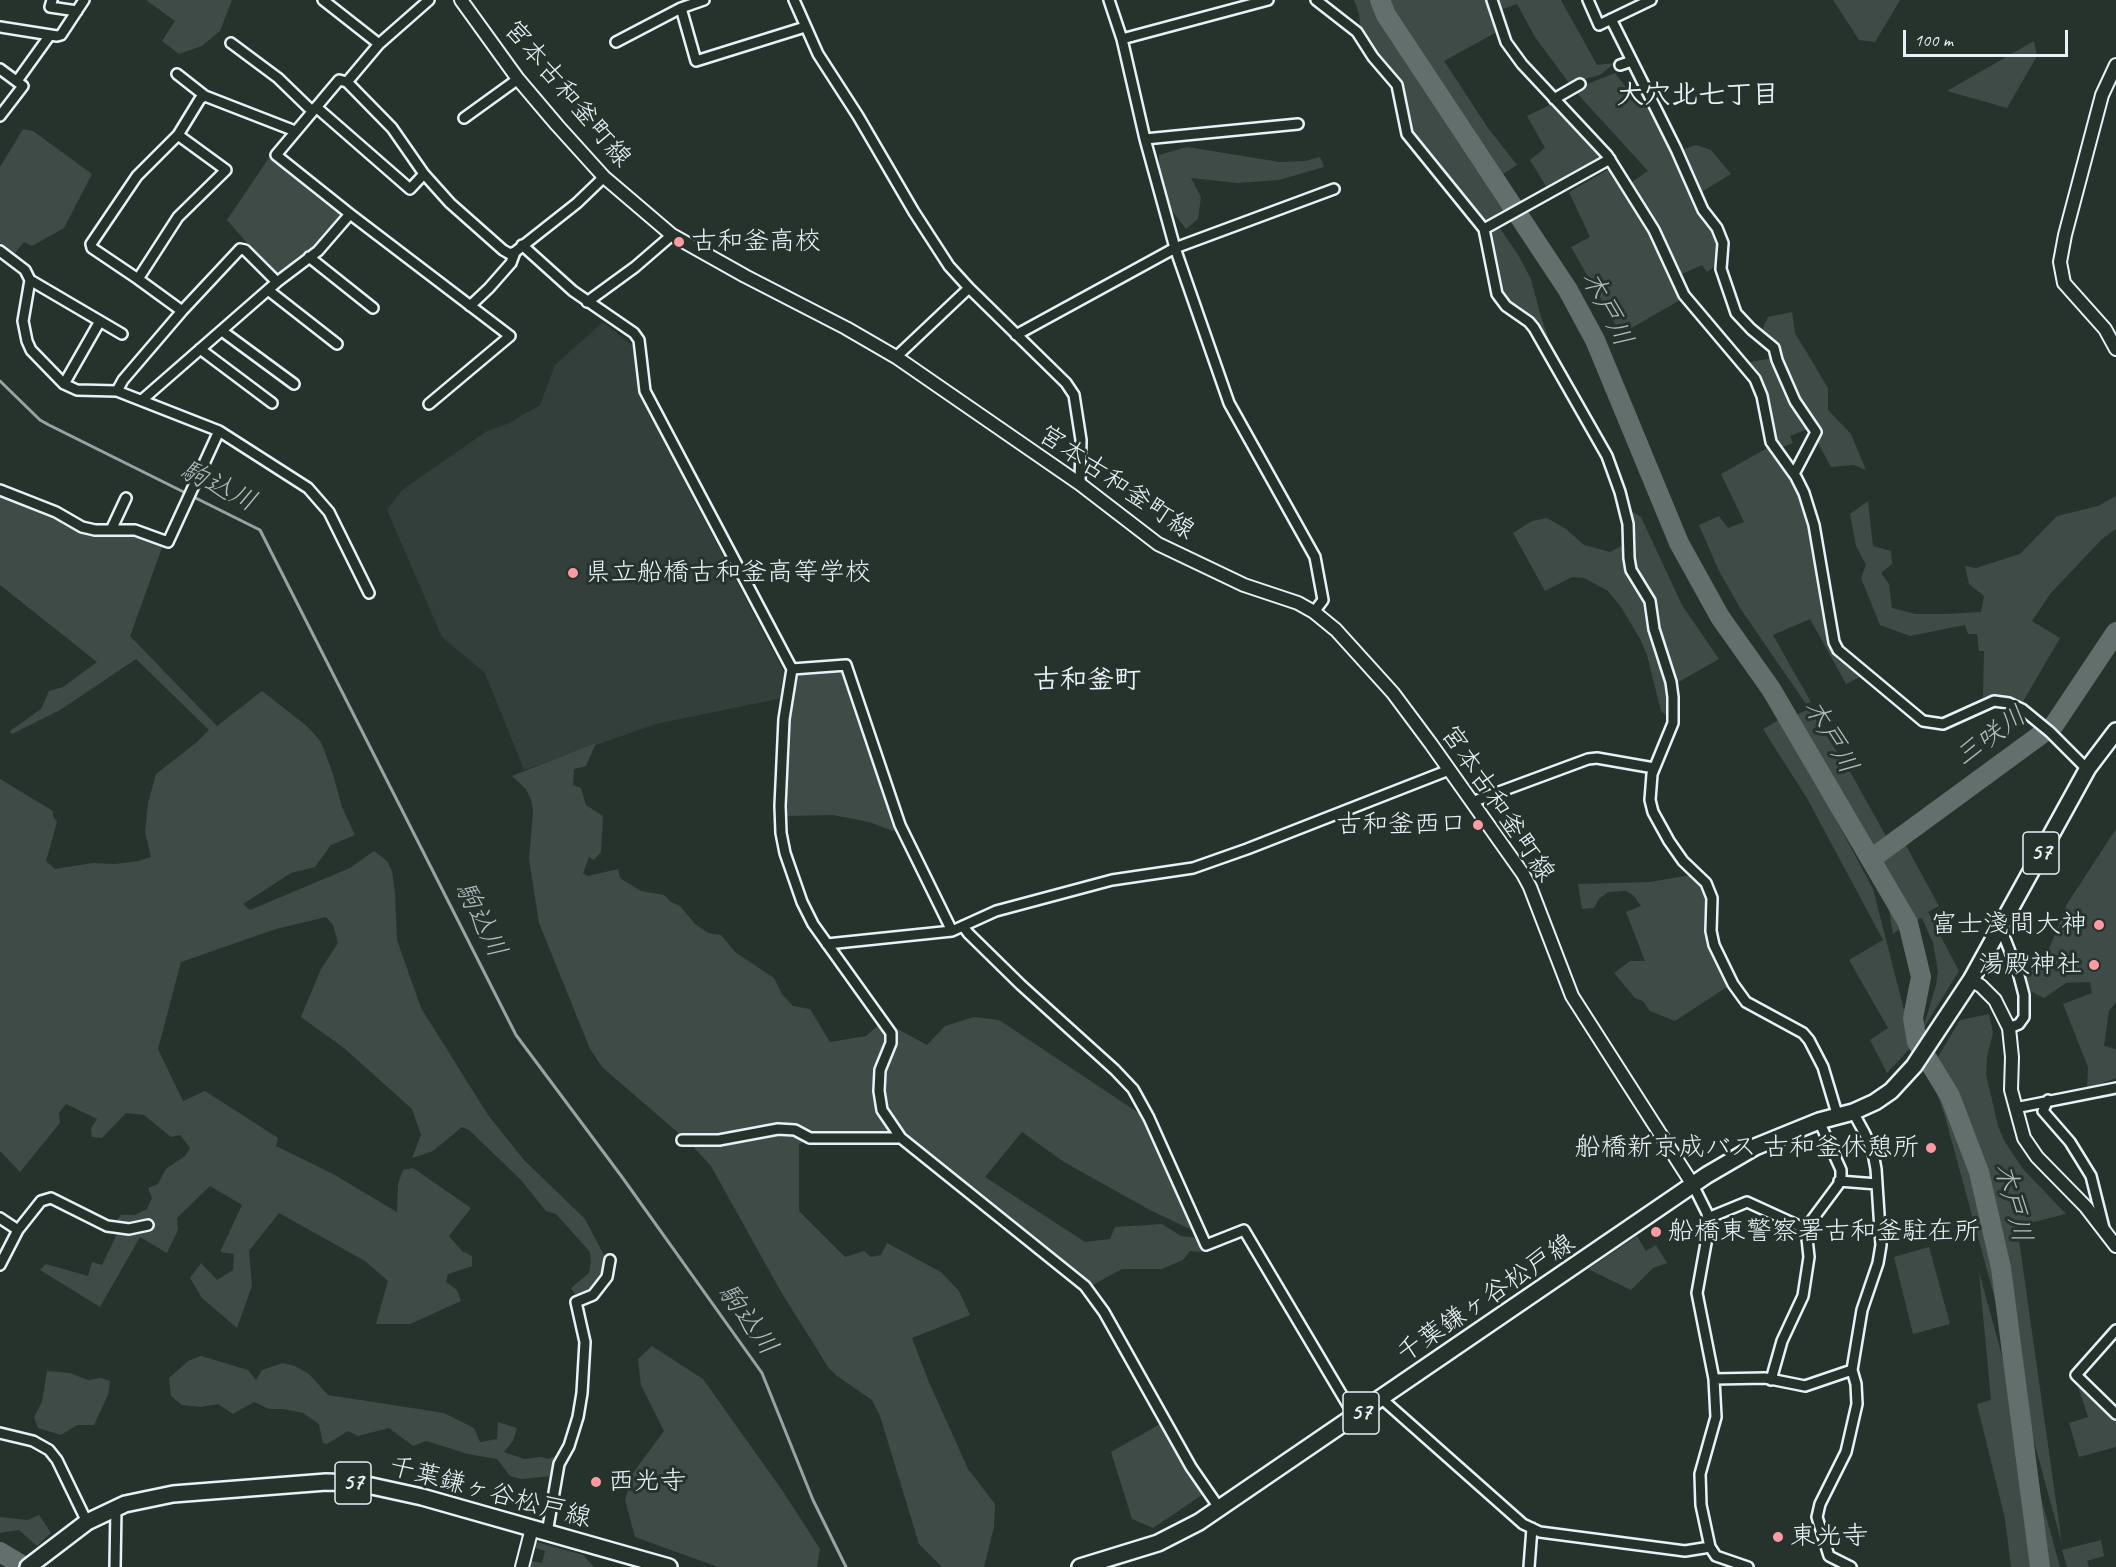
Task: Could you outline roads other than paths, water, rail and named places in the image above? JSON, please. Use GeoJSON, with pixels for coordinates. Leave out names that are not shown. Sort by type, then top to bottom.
{"type":"FeatureCollection","features":[{"type":"Feature","properties":{"kind":"main road","name":"57"},"geometry":{"type":"LineString","coordinates":[[1971,980],[2088,768],[2116,730]]}},
{"type":"Feature","properties":{"kind":"main road","name":"千葉鎌ヶ谷松戸線"},"geometry":{"type":"LineString","coordinates":[[1080,1567],[1176,1536],[1220,1509],[1693,1185],[1755,1147],[1819,1121],[1845,1115],[1875,1102],[1891,1091],[1914,1066],[1971,980]]}},
{"type":"Feature","properties":{"kind":"main road","name":"千葉鎌ヶ谷松戸線"},"geometry":{"type":"LineString","coordinates":[[28,1567],[87,1522],[116,1507],[147,1498],[326,1482],[358,1483],[422,1497],[669,1567]]}},
{"type":"Feature","properties":{"kind":"street"},"geometry":{"type":"LineString","coordinates":[[52,0],[50,7],[77,11]]}},
{"type":"Feature","properties":{"kind":"street"},"geometry":{"type":"LineString","coordinates":[[0,27],[57,36],[61,34],[84,0]]}},
{"type":"Feature","properties":{"kind":"street"},"geometry":{"type":"LineString","coordinates":[[323,0],[379,44]]}},
{"type":"Feature","properties":{"kind":"street"},"geometry":{"type":"LineString","coordinates":[[348,82],[379,44],[429,0]]}},
{"type":"Feature","properties":{"kind":"street","name":"宮本古和釜町線"},"geometry":{"type":"LineString","coordinates":[[461,0],[518,79],[557,126],[604,177],[672,235],[896,357],[1080,484],[1158,544],[1244,585],[1298,603],[1314,612],[1335,630],[1393,693],[1523,874],[1572,996],[1693,1185]]}},
{"type":"Feature","properties":{"kind":"street"},"geometry":{"type":"LineString","coordinates":[[616,42],[681,8],[704,0]]}},
{"type":"Feature","properties":{"kind":"street"},"geometry":{"type":"LineString","coordinates":[[794,0],[818,54],[949,266],[1066,383],[1074,396],[1081,440],[1080,484]]}},
{"type":"Feature","properties":{"kind":"street"},"geometry":{"type":"LineString","coordinates":[[1109,0],[1122,39],[1144,139],[1175,248],[1229,403],[1315,557],[1323,600],[1314,612]]}},
{"type":"Feature","properties":{"kind":"street"},"geometry":{"type":"LineString","coordinates":[[1122,39],[1268,0]]}},
{"type":"Feature","properties":{"kind":"street"},"geometry":{"type":"LineString","coordinates":[[1316,0],[1357,32],[1373,57],[1397,85],[1407,134],[1484,229],[1497,294],[1506,306],[1534,328],[1607,456],[1628,524],[1631,570],[1650,601],[1654,629],[1671,682],[1673,697],[1673,723],[1654,768],[1650,800],[1653,812],[1669,842],[1683,861],[1706,883],[1712,898],[1714,945],[1746,1002],[1803,1034],[1809,1040],[1845,1115],[1869,1140],[1877,1184],[1881,1245],[1875,1273],[1862,1310],[1852,1370],[1856,1384],[1857,1404],[1846,1452],[1820,1504],[1817,1517],[1829,1556],[1851,1567]]}},
{"type":"Feature","properties":{"kind":"street"},"geometry":{"type":"LineString","coordinates":[[1492,0],[1506,42],[1522,64],[1610,159],[1654,230],[1684,295],[1755,379],[1762,396],[1772,442],[1804,493],[1814,525],[1834,642],[1838,650],[1923,721],[1943,724],[1994,701],[2009,703],[2022,709],[2088,768]]}},
{"type":"Feature","properties":{"kind":"street"},"geometry":{"type":"LineString","coordinates":[[1588,0],[1599,25],[1651,0]]}},
{"type":"Feature","properties":{"kind":"street"},"geometry":{"type":"LineString","coordinates":[[681,8],[696,61],[806,27]]}},
{"type":"Feature","properties":{"kind":"street"},"geometry":{"type":"LineString","coordinates":[[1611,19],[1676,149],[1703,210],[1717,228],[1723,243],[1721,269],[1736,313],[1774,348],[1777,360],[1796,401],[1816,432],[1794,474]]}},
{"type":"Feature","properties":{"kind":"street"},"geometry":{"type":"LineString","coordinates":[[17,81],[50,35]]}},
{"type":"Feature","properties":{"kind":"street"},"geometry":{"type":"LineString","coordinates":[[231,43],[278,78],[293,95],[314,109],[410,189],[424,174]]}},
{"type":"Feature","properties":{"kind":"street"},"geometry":{"type":"LineString","coordinates":[[1620,65],[1632,61]]}},
{"type":"Feature","properties":{"kind":"street"},"geometry":{"type":"LineString","coordinates":[[2116,65],[2102,95],[2060,262],[2064,283],[2105,329],[2116,349]]}},
{"type":"Feature","properties":{"kind":"street"},"geometry":{"type":"LineString","coordinates":[[0,69],[23,86],[0,116]]}},
{"type":"Feature","properties":{"kind":"street"},"geometry":{"type":"LineString","coordinates":[[177,74],[205,96],[295,131]]}},
{"type":"Feature","properties":{"kind":"street"},"geometry":{"type":"LineString","coordinates":[[464,118],[518,79]]}},
{"type":"Feature","properties":{"kind":"street"},"geometry":{"type":"LineString","coordinates":[[429,404],[510,336],[276,155],[339,80],[348,82],[392,128],[424,174],[450,203],[510,254],[577,203],[604,177]]}},
{"type":"Feature","properties":{"kind":"street"},"geometry":{"type":"LineString","coordinates":[[1554,99],[1580,84]]}},
{"type":"Feature","properties":{"kind":"street"},"geometry":{"type":"LineString","coordinates":[[182,311],[92,248],[91,244],[137,176],[178,135],[200,99],[205,96]]}},
{"type":"Feature","properties":{"kind":"street"},"geometry":{"type":"LineString","coordinates":[[1144,139],[1298,124]]}},
{"type":"Feature","properties":{"kind":"street"},"geometry":{"type":"LineString","coordinates":[[138,279],[178,217],[226,170],[178,135]]}},
{"type":"Feature","properties":{"kind":"street"},"geometry":{"type":"LineString","coordinates":[[1484,229],[1610,159]]}},
{"type":"Feature","properties":{"kind":"street"},"geometry":{"type":"LineString","coordinates":[[1016,335],[1175,248],[1334,189]]}},
{"type":"Feature","properties":{"kind":"street"},"geometry":{"type":"LineString","coordinates":[[142,400],[277,282],[309,257],[350,214]]}},
{"type":"Feature","properties":{"kind":"street"},"geometry":{"type":"LineString","coordinates":[[587,302],[635,267],[672,235]]}},
{"type":"Feature","properties":{"kind":"street"},"geometry":{"type":"LineString","coordinates":[[518,248],[587,302],[634,333],[639,340],[645,391],[792,669],[784,719],[781,833],[785,853],[802,902],[813,924],[891,1033],[891,1043],[880,1070],[879,1091],[882,1110],[901,1138],[1085,1286],[1104,1312],[1191,1467],[1220,1509]]}},
{"type":"Feature","properties":{"kind":"street"},"geometry":{"type":"LineString","coordinates":[[470,306],[511,262],[518,248]]}},
{"type":"Feature","properties":{"kind":"street"},"geometry":{"type":"LineString","coordinates":[[117,391],[123,380],[182,311],[240,249],[245,250],[277,282]]}},
{"type":"Feature","properties":{"kind":"street"},"geometry":{"type":"LineString","coordinates":[[0,251],[25,270],[30,280],[122,334]]}},
{"type":"Feature","properties":{"kind":"street"},"geometry":{"type":"LineString","coordinates":[[309,257],[373,308]]}},
{"type":"Feature","properties":{"kind":"street"},"geometry":{"type":"LineString","coordinates":[[30,280],[24,321],[27,341],[32,350],[64,384],[77,390],[117,391],[219,431],[308,488],[329,512],[369,593]]}},
{"type":"Feature","properties":{"kind":"street"},"geometry":{"type":"LineString","coordinates":[[896,357],[969,288]]}},
{"type":"Feature","properties":{"kind":"street"},"geometry":{"type":"LineString","coordinates":[[268,290],[337,344]]}},
{"type":"Feature","properties":{"kind":"street"},"geometry":{"type":"LineString","coordinates":[[64,384],[100,321]]}},
{"type":"Feature","properties":{"kind":"street"},"geometry":{"type":"LineString","coordinates":[[222,331],[294,384]]}},
{"type":"Feature","properties":{"kind":"street"},"geometry":{"type":"LineString","coordinates":[[200,349],[272,403]]}},
{"type":"Feature","properties":{"kind":"street"},"geometry":{"type":"LineString","coordinates":[[0,490],[56,512],[82,527],[95,530],[135,530],[168,542],[219,431]]}},
{"type":"Feature","properties":{"kind":"street"},"geometry":{"type":"LineString","coordinates":[[111,530],[126,498]]}},
{"type":"Feature","properties":{"kind":"street"},"geometry":{"type":"LineString","coordinates":[[792,669],[846,665],[900,825],[952,931]]}},
{"type":"Feature","properties":{"kind":"street"},"geometry":{"type":"LineString","coordinates":[[1472,802],[1588,759],[1596,758],[1654,768]]}},
{"type":"Feature","properties":{"kind":"street"},"geometry":{"type":"LineString","coordinates":[[827,944],[952,931],[996,911],[1112,880],[1193,868],[1449,770]]}},
{"type":"Feature","properties":{"kind":"street"},"geometry":{"type":"LineString","coordinates":[[963,926],[1021,985],[1133,1089],[1149,1118],[1206,1245],[1244,1230],[1355,1417]]}},
{"type":"Feature","properties":{"kind":"street"},"geometry":{"type":"LineString","coordinates":[[2000,926],[2024,994],[2024,1017],[2019,1024],[2009,1028]]}},
{"type":"Feature","properties":{"kind":"street"},"geometry":{"type":"LineString","coordinates":[[1971,980],[1995,1000],[2009,1028],[2012,1041],[2011,1090],[2014,1108],[2024,1138],[2037,1157],[2086,1207],[2116,1246]]}},
{"type":"Feature","properties":{"kind":"street"},"geometry":{"type":"LineString","coordinates":[[2014,1108],[2116,1088]]}},
{"type":"Feature","properties":{"kind":"street"},"geometry":{"type":"LineString","coordinates":[[2048,1100],[2043,1111],[2070,1142],[2091,1176],[2105,1230]]}},
{"type":"Feature","properties":{"kind":"street"},"geometry":{"type":"LineString","coordinates":[[1772,1380],[1782,1341],[1803,1296],[1809,1257],[1806,1228],[1839,1181],[1841,1170],[1819,1121]]}},
{"type":"Feature","properties":{"kind":"street"},"geometry":{"type":"LineString","coordinates":[[682,1140],[718,1140],[778,1129],[795,1130],[810,1138],[901,1138]]}},
{"type":"Feature","properties":{"kind":"street"},"geometry":{"type":"LineString","coordinates":[[1839,1181],[1877,1184]]}},
{"type":"Feature","properties":{"kind":"street"},"geometry":{"type":"LineString","coordinates":[[1693,1185],[1708,1218],[1708,1232],[1697,1293],[1714,1379],[1716,1417],[1700,1474],[1701,1505],[1710,1547],[1716,1556],[1748,1567]]}},
{"type":"Feature","properties":{"kind":"street"},"geometry":{"type":"LineString","coordinates":[[0,1265],[18,1230],[41,1201],[51,1198],[107,1226],[129,1229],[148,1225]]}},
{"type":"Feature","properties":{"kind":"street"},"geometry":{"type":"LineString","coordinates":[[1708,1218],[1745,1202],[1806,1228]]}},
{"type":"Feature","properties":{"kind":"street"},"geometry":{"type":"LineString","coordinates":[[0,1218],[18,1230]]}},
{"type":"Feature","properties":{"kind":"street"},"geometry":{"type":"LineString","coordinates":[[548,1533],[559,1464],[569,1446],[578,1417],[582,1393],[585,1342],[576,1302],[593,1295],[608,1277],[610,1260]]}},
{"type":"Feature","properties":{"kind":"street"},"geometry":{"type":"LineString","coordinates":[[2116,1330],[2076,1375],[2116,1414]]}},
{"type":"Feature","properties":{"kind":"street"},"geometry":{"type":"LineString","coordinates":[[1714,1379],[1772,1380],[1805,1386],[1852,1370]]}},
{"type":"Feature","properties":{"kind":"street"},"geometry":{"type":"LineString","coordinates":[[1382,1399],[1523,1524],[1540,1532],[1685,1551],[1710,1547]]}},
{"type":"Feature","properties":{"kind":"street"},"geometry":{"type":"LineString","coordinates":[[0,1433],[33,1441],[49,1450],[57,1460],[87,1522]]}},
{"type":"Feature","properties":{"kind":"street"},"geometry":{"type":"LineString","coordinates":[[115,1567],[116,1507]]}},
{"type":"Feature","properties":{"kind":"street"},"geometry":{"type":"LineString","coordinates":[[522,1567],[532,1528]]}},
{"type":"Feature","properties":{"kind":"street"},"geometry":{"type":"LineString","coordinates":[[1529,1567],[1532,1528]]}},
{"type":"Feature","properties":{"kind":"waterway","name":"木戸川"},"geometry":{"type":"LineString","coordinates":[[1380,0],[1386,15],[1568,290],[1595,340],[1679,543],[1720,617],[1771,689],[1908,923],[1921,977],[1913,1018],[1917,1042],[1950,1096],[1979,1172],[2001,1268],[2040,1567]]}},
{"type":"Feature","properties":{"kind":"waterway","name":"駒込川"},"geometry":{"type":"LineString","coordinates":[[0,381],[40,420],[260,530],[516,1035],[622,1177],[762,1373],[813,1500],[846,1567]]}},
{"type":"Feature","properties":{"kind":"waterway","name":"三咲川"},"geometry":{"type":"LineString","coordinates":[[1871,859],[2054,725],[2116,632]]}},
{"type":"Feature","properties":{"kind":"waterway"},"geometry":{"type":"LineString","coordinates":[[0,1552],[25,1567]]}},
{"type":"Feature","properties":{"kind":"place","name":"古和釜高校"},"geometry":{"type":"Point","coordinates":[679,242]}},
{"type":"Feature","properties":{"kind":"place","name":"県立船橋古和釜高等学校"},"geometry":{"type":"Point","coordinates":[573,573]}},
{"type":"Feature","properties":{"kind":"place","name":"古和釜西口"},"geometry":{"type":"Point","coordinates":[1478,825]}},
{"type":"Feature","properties":{"kind":"place","name":"富士淺間大神"},"geometry":{"type":"Point","coordinates":[2099,925]}},
{"type":"Feature","properties":{"kind":"place","name":"湯殿神社"},"geometry":{"type":"Point","coordinates":[2094,965]}},
{"type":"Feature","properties":{"kind":"place","name":"船橋新京成バス 古和釜休憩所"},"geometry":{"type":"Point","coordinates":[1931,1148]}},
{"type":"Feature","properties":{"kind":"place","name":"船橋東警察署古和釜駐在所"},"geometry":{"type":"Point","coordinates":[1656,1232]}},
{"type":"Feature","properties":{"kind":"place","name":"西光寺"},"geometry":{"type":"Point","coordinates":[596,1482]}},
{"type":"Feature","properties":{"kind":"place","name":"東光寺"},"geometry":{"type":"Point","coordinates":[1778,1537]}},
{"type":"Feature","properties":{"kind":"district","name":"大穴北七丁目"},"geometry":{"type":"Point","coordinates":[1698,96]}},
{"type":"Feature","properties":{"kind":"district","name":"古和釜町"},"geometry":{"type":"Point","coordinates":[1087,681]}}]}
